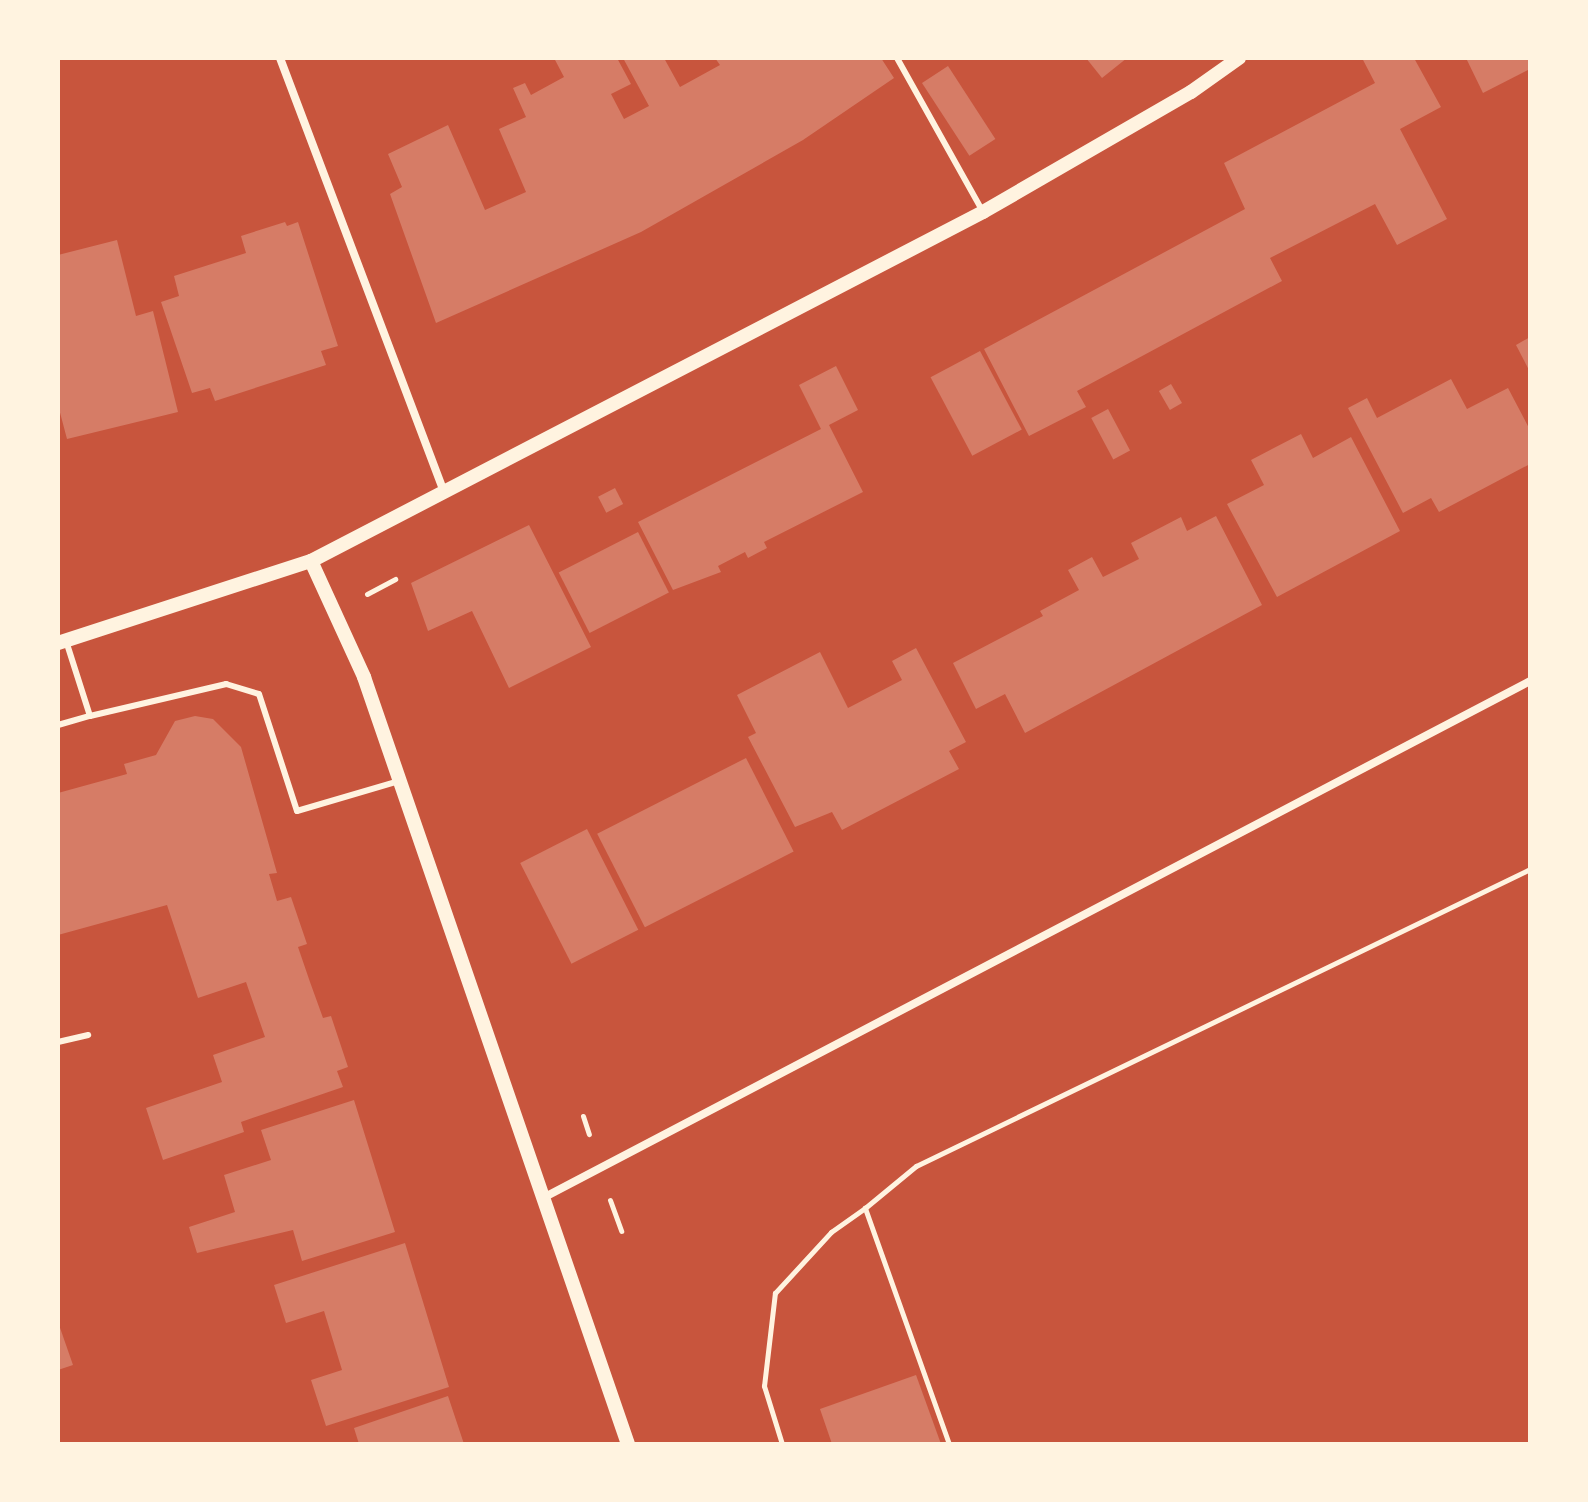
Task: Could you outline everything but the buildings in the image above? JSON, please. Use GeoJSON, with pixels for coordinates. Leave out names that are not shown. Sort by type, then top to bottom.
{"type":"FeatureCollection","features":[{"type":"Feature","properties":{"kind":"street"},"geometry":{"type":"LineString","coordinates":[[280,58],[443,490]]}},
{"type":"Feature","properties":{"kind":"street"},"geometry":{"type":"LineString","coordinates":[[62,642],[311,561],[983,212],[1191,92],[1239,58]]}},
{"type":"Feature","properties":{"kind":"street"},"geometry":{"type":"LineString","coordinates":[[311,561],[364,677],[540,1199],[628,1444]]}},
{"type":"Feature","properties":{"kind":"street"},"geometry":{"type":"LineString","coordinates":[[540,1199],[1530,682]]}},
{"type":"Feature","properties":{"kind":"lane"},"geometry":{"type":"LineString","coordinates":[[897,58],[983,212]]}},
{"type":"Feature","properties":{"kind":"lane"},"geometry":{"type":"LineString","coordinates":[[62,642],[90,716]]}},
{"type":"Feature","properties":{"kind":"lane"},"geometry":{"type":"LineString","coordinates":[[58,725],[226,684],[259,694],[297,811],[399,781]]}},
{"type":"Feature","properties":{"kind":"lane"},"geometry":{"type":"LineString","coordinates":[[58,1042],[88,1035]]}},
{"type":"Feature","properties":{"kind":"path"},"geometry":{"type":"LineString","coordinates":[[782,1444],[764,1386],[775,1293],[831,1232],[916,1166],[1530,869]]}},
{"type":"Feature","properties":{"kind":"path"},"geometry":{"type":"LineString","coordinates":[[865,1208],[949,1444]]}}]}
